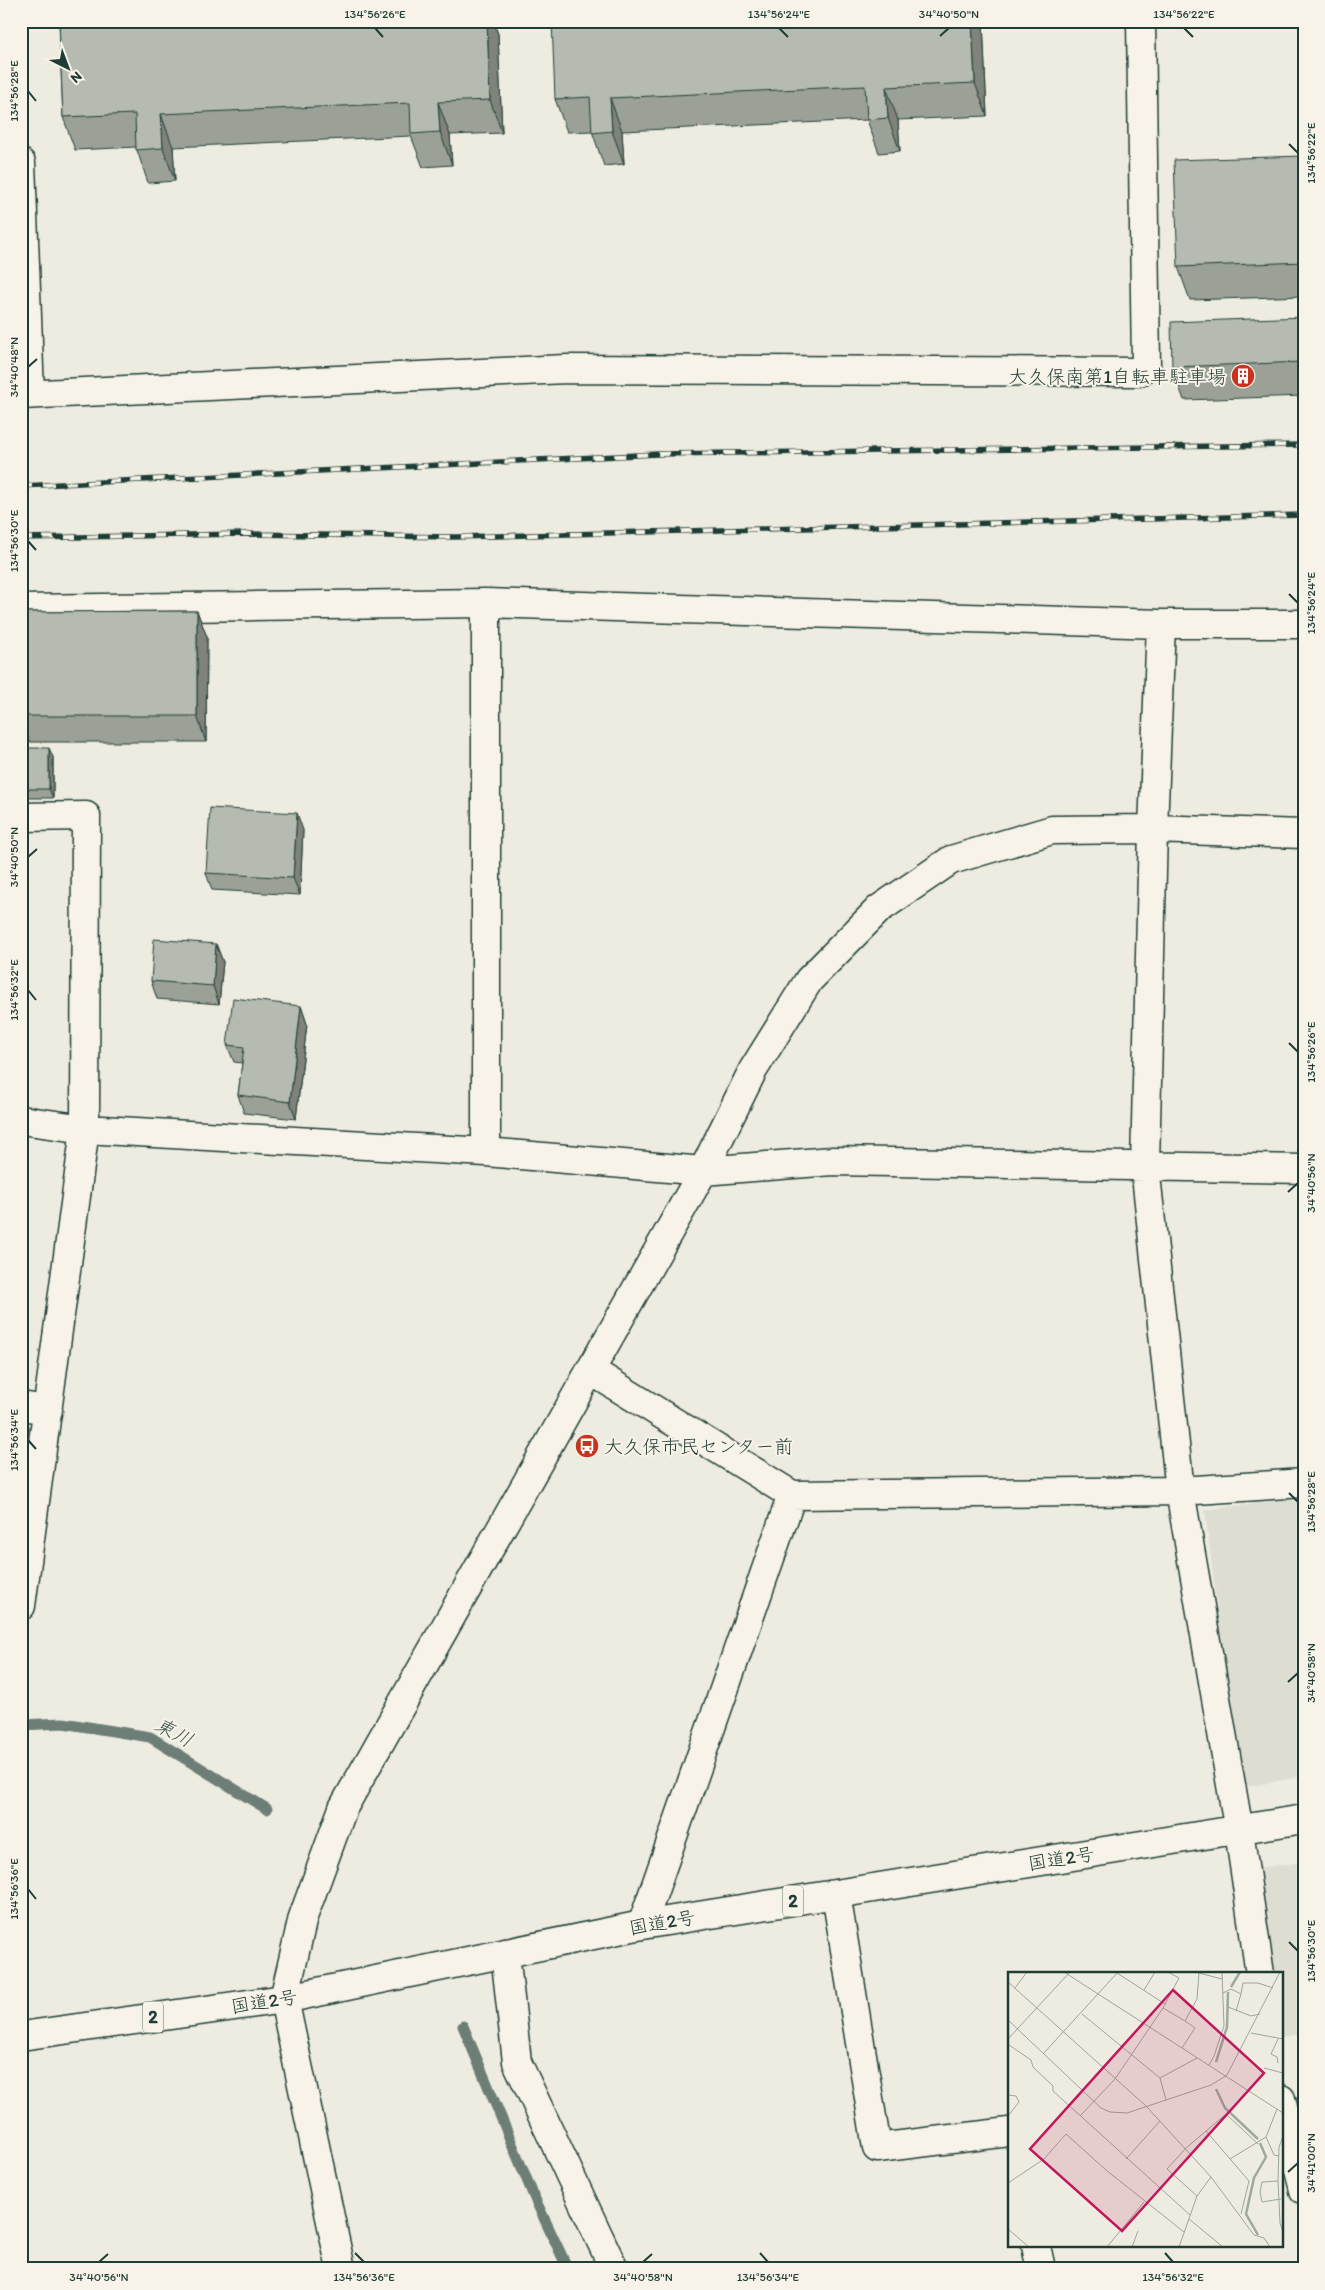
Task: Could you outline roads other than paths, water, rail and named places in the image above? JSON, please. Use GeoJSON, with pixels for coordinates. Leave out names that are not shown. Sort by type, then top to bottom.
{"type":"FeatureCollection","features":[{"type":"Feature","properties":{"kind":"main road"},"geometry":{"type":"LineString","coordinates":[[21,163],[26,394],[566,369],[1139,372],[1146,365],[1142,21]]}},
{"type":"Feature","properties":{"kind":"main road"},"geometry":{"type":"LineString","coordinates":[[486,603],[486,1152]]}},
{"type":"Feature","properties":{"kind":"main road"},"geometry":{"type":"LineString","coordinates":[[21,609],[486,603],[1161,624],[1304,624]]}},
{"type":"Feature","properties":{"kind":"main road"},"geometry":{"type":"LineString","coordinates":[[1161,624],[1153,829],[1145,1166],[1180,1491],[1239,1830],[1260,1972]]}},
{"type":"Feature","properties":{"kind":"main road"},"geometry":{"type":"LineString","coordinates":[[21,817],[86,816],[86,1129],[21,1606]]}},
{"type":"Feature","properties":{"kind":"main road"},"geometry":{"type":"LineString","coordinates":[[341,2269],[284,1999],[303,1916],[343,1808],[704,1171],[754,1070],[808,980],[879,909],[951,860],[1052,830],[1153,829],[1304,834]]}},
{"type":"Feature","properties":{"kind":"main road"},"geometry":{"type":"LineString","coordinates":[[21,1120],[86,1129],[486,1152],[704,1171],[832,1161],[1304,1169]]}},
{"type":"Feature","properties":{"kind":"main road"},"geometry":{"type":"LineString","coordinates":[[590,1370],[792,1495],[1180,1491],[1304,1483]]}},
{"type":"Feature","properties":{"kind":"main road"},"geometry":{"type":"LineString","coordinates":[[21,1406],[48,1410]]}},
{"type":"Feature","properties":{"kind":"main road"},"geometry":{"type":"LineString","coordinates":[[642,1925],[792,1495]]}},
{"type":"Feature","properties":{"kind":"main road","name":"国道2号"},"geometry":{"type":"LineString","coordinates":[[21,2036],[284,1999],[642,1925],[1304,1819]]}},
{"type":"Feature","properties":{"kind":"main road"},"geometry":{"type":"LineString","coordinates":[[836,1894],[877,2148],[1008,2132]]}},
{"type":"Feature","properties":{"kind":"main road"},"geometry":{"type":"LineString","coordinates":[[505,1953],[517,2062],[614,2269]]}},
{"type":"Feature","properties":{"kind":"main road"},"geometry":{"type":"LineString","coordinates":[[1291,2113],[1304,2190]]}},
{"type":"Feature","properties":{"kind":"main road"},"geometry":{"type":"LineString","coordinates":[[1036,2248],[1041,2269]]}},
{"type":"Feature","properties":{"kind":"waterway","name":"東川"},"geometry":{"type":"LineString","coordinates":[[21,1725],[63,1723],[150,1737],[267,1809]]}},
{"type":"Feature","properties":{"kind":"waterway"},"geometry":{"type":"LineString","coordinates":[[463,2026],[535,2199],[568,2269]]}},
{"type":"Feature","properties":{"kind":"railway"},"geometry":{"type":"LineString","coordinates":[[21,486],[658,454],[1304,445]]}},
{"type":"Feature","properties":{"kind":"railway"},"geometry":{"type":"LineString","coordinates":[[21,538],[244,534],[455,537],[1304,515]]}},
{"type":"Feature","properties":{"kind":"place","name":"大久保南第1自転車駐車場"},"geometry":{"type":"Point","coordinates":[1243,376]}},
{"type":"Feature","properties":{"kind":"place","name":"大久保市民センター前"},"geometry":{"type":"Point","coordinates":[587,1446]}}]}
